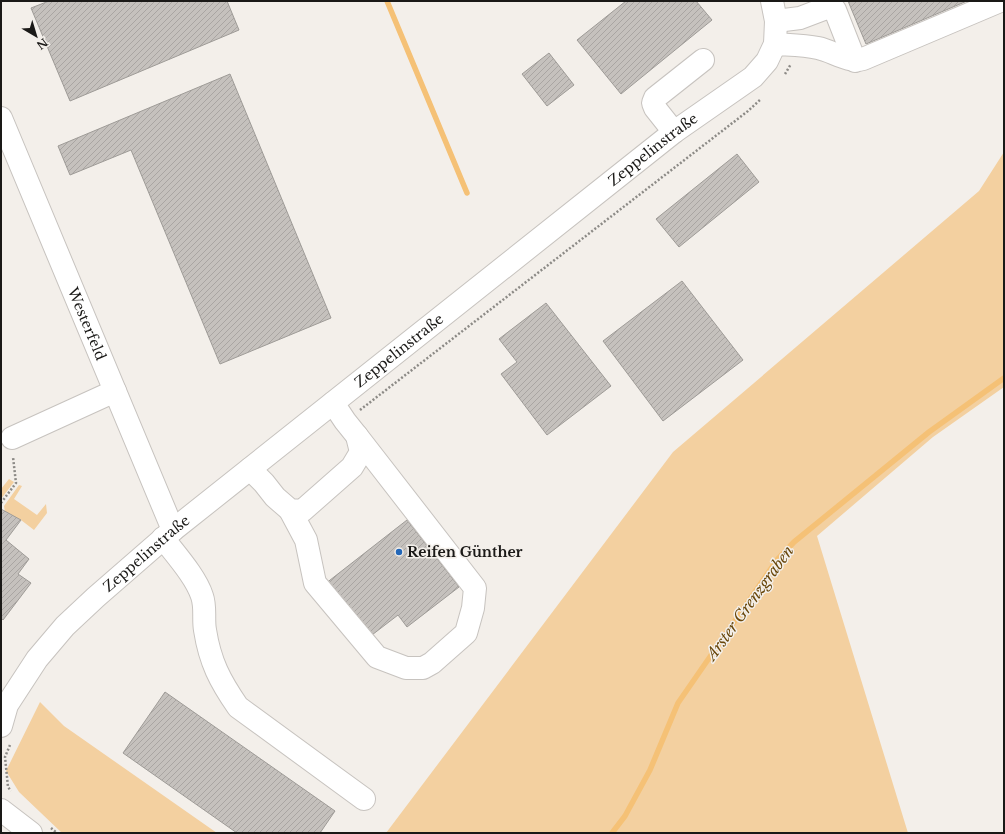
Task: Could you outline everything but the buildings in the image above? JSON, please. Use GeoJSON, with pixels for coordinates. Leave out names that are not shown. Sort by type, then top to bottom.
{"type":"FeatureCollection","features":[{"type":"Feature","properties":{"kind":"street"},"geometry":{"type":"LineString","coordinates":[[775,44],[798,45],[820,49],[855,61],[863,59],[1000,1]]}},
{"type":"Feature","properties":{"kind":"street"},"geometry":{"type":"LineString","coordinates":[[774,11],[800,18],[832,6],[835,10],[855,61]]}},
{"type":"Feature","properties":{"kind":"street","name":"Zeppelinstraße"},"geometry":{"type":"LineString","coordinates":[[6,735],[4,708],[37,659],[65,626],[168,534],[674,132],[753,77],[767,61],[775,44],[774,11]]}},
{"type":"Feature","properties":{"kind":"street"},"geometry":{"type":"LineString","coordinates":[[674,132],[655,108],[653,103],[655,98],[704,60]]}},
{"type":"Feature","properties":{"kind":"street","name":"Westerfeld"},"geometry":{"type":"LineString","coordinates":[[1,118],[115,391],[168,534],[203,597],[205,629],[212,660],[223,686],[238,707],[364,799]]}},
{"type":"Feature","properties":{"kind":"street"},"geometry":{"type":"LineString","coordinates":[[12,438],[115,391]]}},
{"type":"Feature","properties":{"kind":"street"},"geometry":{"type":"LineString","coordinates":[[250,469],[275,497],[290,510],[306,540],[315,583],[377,657],[406,668],[424,668],[432,663],[466,633],[473,608],[475,588],[351,429],[333,403]]}},
{"type":"Feature","properties":{"kind":"street"},"geometry":{"type":"LineString","coordinates":[[290,510],[302,511],[352,467],[361,452],[351,429]]}},
{"type":"Feature","properties":{"kind":"street"},"geometry":{"type":"LineString","coordinates":[[7,801],[38,828]]}},
{"type":"Feature","properties":{"kind":"path"},"geometry":{"type":"LineString","coordinates":[[781,79],[790,67],[798,45]]}},
{"type":"Feature","properties":{"kind":"path"},"geometry":{"type":"LineString","coordinates":[[351,429],[748,111],[764,95]]}},
{"type":"Feature","properties":{"kind":"path"},"geometry":{"type":"LineString","coordinates":[[1,503],[16,483],[12,438]]}},
{"type":"Feature","properties":{"kind":"path"},"geometry":{"type":"LineString","coordinates":[[6,735],[4,757],[8,787],[7,801]]}},
{"type":"Feature","properties":{"kind":"path"},"geometry":{"type":"LineString","coordinates":[[38,828],[57,833]]}},
{"type":"Feature","properties":{"kind":"shaded area"},"geometry":{"type":"Polygon","coordinates":[[[1004,152],[1004,387],[933,437],[817,536],[908,833],[386,833],[673,452],[979,191],[1004,152]]]}},
{"type":"Feature","properties":{"kind":"shaded area"},"geometry":{"type":"Polygon","coordinates":[[[9,479],[14,482],[1,499],[1,489],[9,479]]]}},
{"type":"Feature","properties":{"kind":"shaded area"},"geometry":{"type":"Polygon","coordinates":[[[19,485],[22,486],[14,499],[37,515],[46,504],[47,513],[34,530],[21,520],[5,512],[4,506],[19,485]]]}},
{"type":"Feature","properties":{"kind":"shaded area"},"geometry":{"type":"Polygon","coordinates":[[[40,702],[64,726],[217,833],[62,833],[19,792],[6,771],[40,702]]]}},
{"type":"Feature","properties":{"kind":"waterway"},"geometry":{"type":"LineString","coordinates":[[387,1],[467,193]]}},
{"type":"Feature","properties":{"kind":"waterway","name":"Arster Grenzgraben"},"geometry":{"type":"LineString","coordinates":[[612,833],[625,816],[650,770],[678,703],[777,560],[794,542],[929,432],[1004,378]]}},
{"type":"Feature","properties":{"kind":"place","name":"Reifen Günther"},"geometry":{"type":"Point","coordinates":[399,552]}}]}
